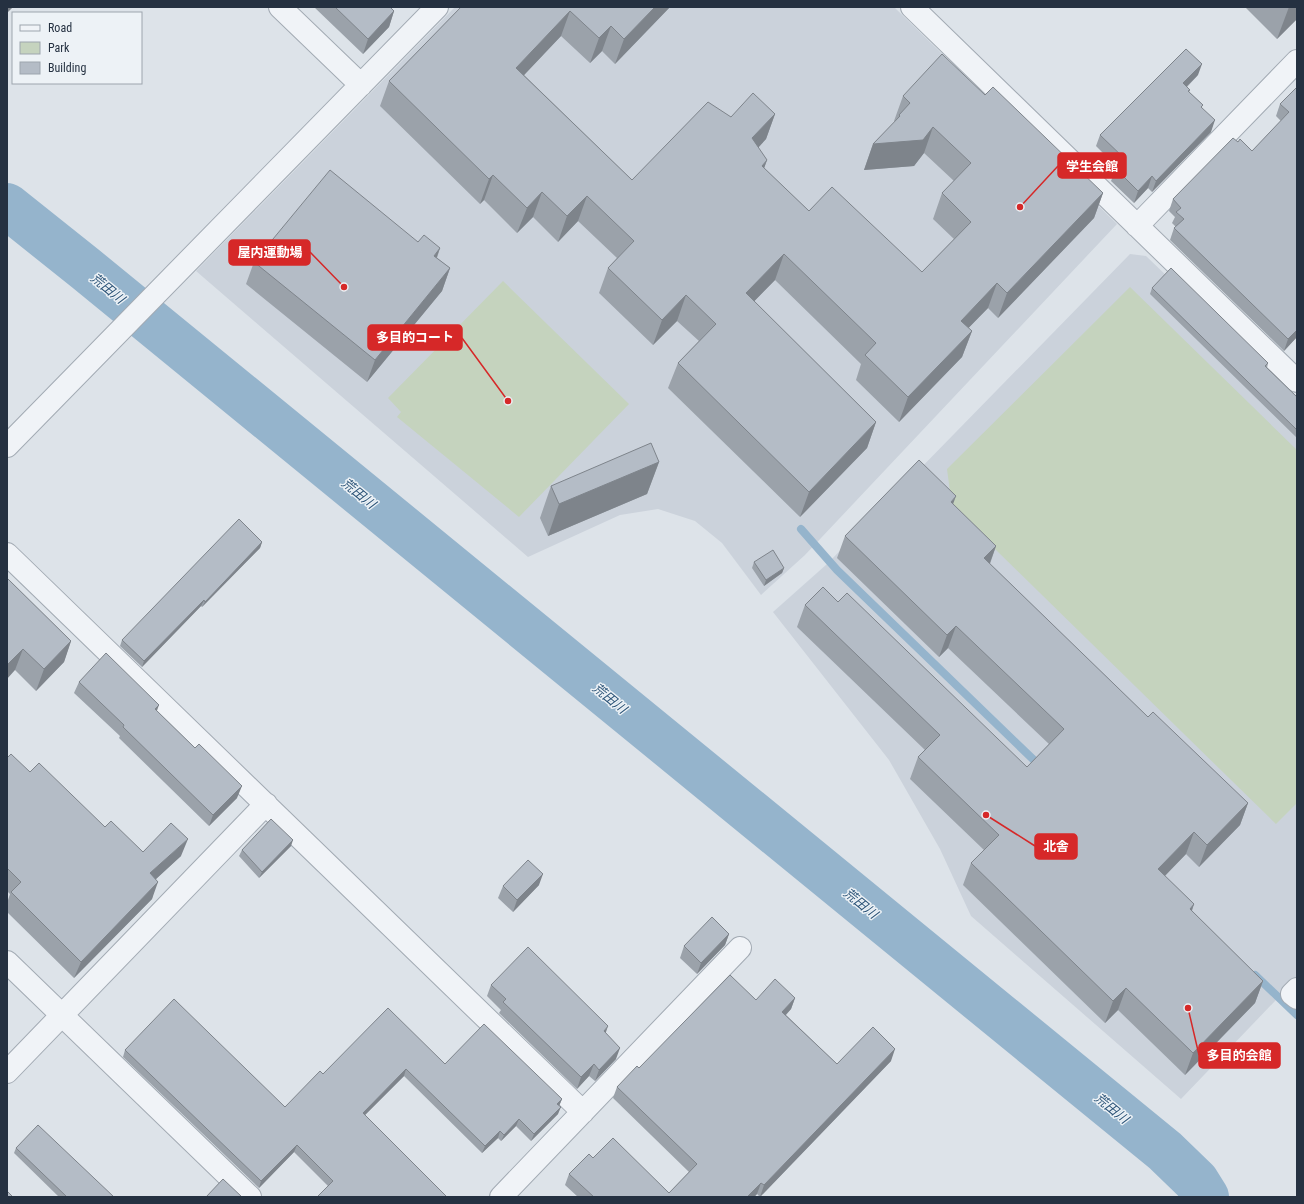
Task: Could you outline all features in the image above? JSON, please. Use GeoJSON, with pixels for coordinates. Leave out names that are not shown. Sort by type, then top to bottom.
{"type":"FeatureCollection","features":[{"type":"Feature","properties":{"kind":"street"},"geometry":{"type":"LineString","coordinates":[[280,7],[361,85]]}},
{"type":"Feature","properties":{"kind":"street"},"geometry":{"type":"LineString","coordinates":[[7,446],[437,7]]}},
{"type":"Feature","properties":{"kind":"street"},"geometry":{"type":"LineString","coordinates":[[912,7],[1297,381]]}},
{"type":"Feature","properties":{"kind":"street"},"geometry":{"type":"LineString","coordinates":[[1137,226],[1297,61]]}},
{"type":"Feature","properties":{"kind":"street"},"geometry":{"type":"LineString","coordinates":[[7,554],[583,1112]]}},
{"type":"Feature","properties":{"kind":"street"},"geometry":{"type":"LineString","coordinates":[[7,1072],[266,804]]}},
{"type":"Feature","properties":{"kind":"street"},"geometry":{"type":"LineString","coordinates":[[501,1197],[740,948]]}},
{"type":"Feature","properties":{"kind":"street"},"geometry":{"type":"LineString","coordinates":[[7,962],[250,1197]]}},
{"type":"Feature","properties":{"kind":"street"},"geometry":{"type":"LineString","coordinates":[[1297,988],[1292,994],[1297,998]]}},
{"type":"Feature","properties":{"kind":"shaded area"},"geometry":{"type":"Polygon","coordinates":[[[455,7],[894,7],[1117,224],[805,555],[761,595],[722,543],[695,521],[658,509],[620,515],[528,557],[196,271],[455,7]]]}},
{"type":"Feature","properties":{"kind":"shaded area"},"geometry":{"type":"Polygon","coordinates":[[[1130,254],[1146,256],[1297,401],[1297,978],[1181,1099],[971,916],[940,849],[889,760],[773,612],[827,564],[1130,254]]]}},
{"type":"Feature","properties":{"kind":"green space"},"geometry":{"type":"Polygon","coordinates":[[[503,281],[629,404],[519,517],[397,417],[401,412],[388,398],[503,281]]]}},
{"type":"Feature","properties":{"kind":"green space"},"geometry":{"type":"Polygon","coordinates":[[[1130,287],[1297,450],[1297,803],[1276,824],[952,507],[947,469],[1130,287]]]}},
{"type":"Feature","properties":{"kind":"building"},"geometry":{"type":"Polygon","coordinates":[[[335,7],[390,7],[394,11],[368,39],[335,7]]]}},
{"type":"Feature","properties":{"kind":"building"},"geometry":{"type":"Polygon","coordinates":[[[461,7],[655,7],[624,39],[611,26],[599,38],[570,11],[516,68],[632,180],[708,102],[731,117],[753,93],[775,114],[752,138],[767,160],[762,166],[809,211],[832,187],[922,272],[971,222],[942,193],[971,163],[933,127],[923,140],[873,144],[900,116],[899,115],[910,103],[903,96],[942,54],[985,95],[993,87],[1103,193],[1007,293],[997,283],[961,321],[972,331],[908,397],[865,355],[876,343],[784,254],[746,293],[876,422],[809,492],[678,363],[716,324],[686,295],[662,320],[608,268],[634,241],[587,196],[567,216],[542,192],[527,208],[493,175],[489,179],[389,81],[461,7]]]}},
{"type":"Feature","properties":{"kind":"building"},"geometry":{"type":"Polygon","coordinates":[[[1186,49],[1202,64],[1183,83],[1190,90],[1188,91],[1203,105],[1201,107],[1215,120],[1156,181],[1152,176],[1138,191],[1116,169],[1125,159],[1100,135],[1186,49]]]}},
{"type":"Feature","properties":{"kind":"building"},"geometry":{"type":"Polygon","coordinates":[[[1297,87],[1297,330],[1288,339],[1174,228],[1184,219],[1176,212],[1181,208],[1173,199],[1233,138],[1238,142],[1240,139],[1252,151],[1289,112],[1280,104],[1297,87]]]}},
{"type":"Feature","properties":{"kind":"building"},"geometry":{"type":"Polygon","coordinates":[[[330,170],[418,242],[424,235],[440,248],[434,256],[450,268],[375,360],[254,262],[330,170]]]}},
{"type":"Feature","properties":{"kind":"building"},"geometry":{"type":"Polygon","coordinates":[[[1171,268],[1268,363],[1265,366],[1297,397],[1297,430],[1152,288],[1171,268]]]}},
{"type":"Feature","properties":{"kind":"building"},"geometry":{"type":"Polygon","coordinates":[[[651,443],[659,462],[559,504],[551,486],[651,443]]]}},
{"type":"Feature","properties":{"kind":"building"},"geometry":{"type":"Polygon","coordinates":[[[919,460],[956,496],[951,502],[996,546],[984,558],[1148,717],[1153,712],[1248,803],[1207,845],[1194,832],[1158,869],[1194,904],[1190,909],[1263,981],[1193,1053],[1126,988],[1113,1001],[971,863],[999,835],[918,757],[940,735],[805,605],[823,587],[838,602],[847,593],[1027,767],[1064,729],[956,626],[947,635],[845,536],[919,460]]]}},
{"type":"Feature","properties":{"kind":"building"},"geometry":{"type":"Polygon","coordinates":[[[239,519],[262,542],[205,602],[204,600],[144,661],[122,640],[239,519]]]}},
{"type":"Feature","properties":{"kind":"building"},"geometry":{"type":"Polygon","coordinates":[[[773,550],[784,568],[766,580],[754,562],[773,550]]]}},
{"type":"Feature","properties":{"kind":"building"},"geometry":{"type":"Polygon","coordinates":[[[7,578],[71,641],[44,669],[23,649],[7,665],[7,578]]]}},
{"type":"Feature","properties":{"kind":"building"},"geometry":{"type":"Polygon","coordinates":[[[106,653],[159,705],[155,709],[195,748],[199,744],[242,786],[213,815],[79,682],[106,653]]]}},
{"type":"Feature","properties":{"kind":"building"},"geometry":{"type":"Polygon","coordinates":[[[11,754],[30,772],[39,763],[105,827],[111,821],[143,852],[171,823],[188,839],[150,873],[158,882],[81,962],[11,892],[21,882],[7,868],[7,758],[11,754]]]}},
{"type":"Feature","properties":{"kind":"building"},"geometry":{"type":"Polygon","coordinates":[[[271,819],[293,840],[262,872],[242,850],[271,819]]]}},
{"type":"Feature","properties":{"kind":"building"},"geometry":{"type":"Polygon","coordinates":[[[528,860],[543,874],[517,900],[503,886],[528,860]]]}},
{"type":"Feature","properties":{"kind":"building"},"geometry":{"type":"Polygon","coordinates":[[[712,917],[729,934],[701,963],[684,946],[712,917]]]}},
{"type":"Feature","properties":{"kind":"building"},"geometry":{"type":"Polygon","coordinates":[[[528,947],[608,1026],[604,1031],[620,1048],[599,1070],[594,1064],[581,1077],[503,1002],[506,999],[491,985],[528,947]]]}},
{"type":"Feature","properties":{"kind":"building"},"geometry":{"type":"Polygon","coordinates":[[[730,975],[756,1000],[775,979],[795,998],[782,1012],[837,1064],[873,1027],[895,1049],[764,1185],[761,1183],[747,1197],[594,1197],[569,1174],[589,1154],[593,1158],[613,1138],[669,1193],[697,1164],[617,1087],[637,1066],[639,1068],[730,975]]]}},
{"type":"Feature","properties":{"kind":"building"},"geometry":{"type":"Polygon","coordinates":[[[174,999],[285,1107],[320,1071],[323,1074],[388,1008],[445,1064],[484,1024],[562,1099],[557,1104],[561,1107],[534,1134],[519,1119],[504,1135],[500,1131],[485,1146],[406,1069],[363,1113],[447,1197],[317,1197],[333,1181],[297,1145],[261,1181],[125,1050],[174,999]]]}},
{"type":"Feature","properties":{"kind":"building"},"geometry":{"type":"Polygon","coordinates":[[[38,1125],[114,1197],[67,1197],[16,1148],[38,1125]]]}},
{"type":"Feature","properties":{"kind":"building"},"geometry":{"type":"Polygon","coordinates":[[[223,1179],[242,1197],[206,1197],[223,1179]]]}},
{"type":"Feature","properties":{"kind":"building"},"geometry":{"type":"Polygon","coordinates":[[[7,1191],[13,1197],[7,1197],[7,1191]]]}},
{"type":"Feature","properties":{"kind":"waterway","name":"荒田川"},"geometry":{"type":"LineString","coordinates":[[7,206],[1165,1151],[1196,1181],[1206,1197]]}},
{"type":"Feature","properties":{"kind":"waterway"},"geometry":{"type":"LineString","coordinates":[[801,529],[837,570],[1040,766]]}},
{"type":"Feature","properties":{"kind":"waterway"},"geometry":{"type":"LineString","coordinates":[[1255,975],[1297,1015]]}},
{"type":"Feature","properties":{"kind":"place","name":"学生会館"},"geometry":{"type":"Point","coordinates":[1020,207]}},
{"type":"Feature","properties":{"kind":"place","name":"屋内運動場"},"geometry":{"type":"Point","coordinates":[344,287]}},
{"type":"Feature","properties":{"kind":"place","name":"多目的コート"},"geometry":{"type":"Point","coordinates":[508,401]}},
{"type":"Feature","properties":{"kind":"place","name":"北舎"},"geometry":{"type":"Point","coordinates":[986,815]}},
{"type":"Feature","properties":{"kind":"place","name":"多目的会館"},"geometry":{"type":"Point","coordinates":[1188,1008]}}]}
